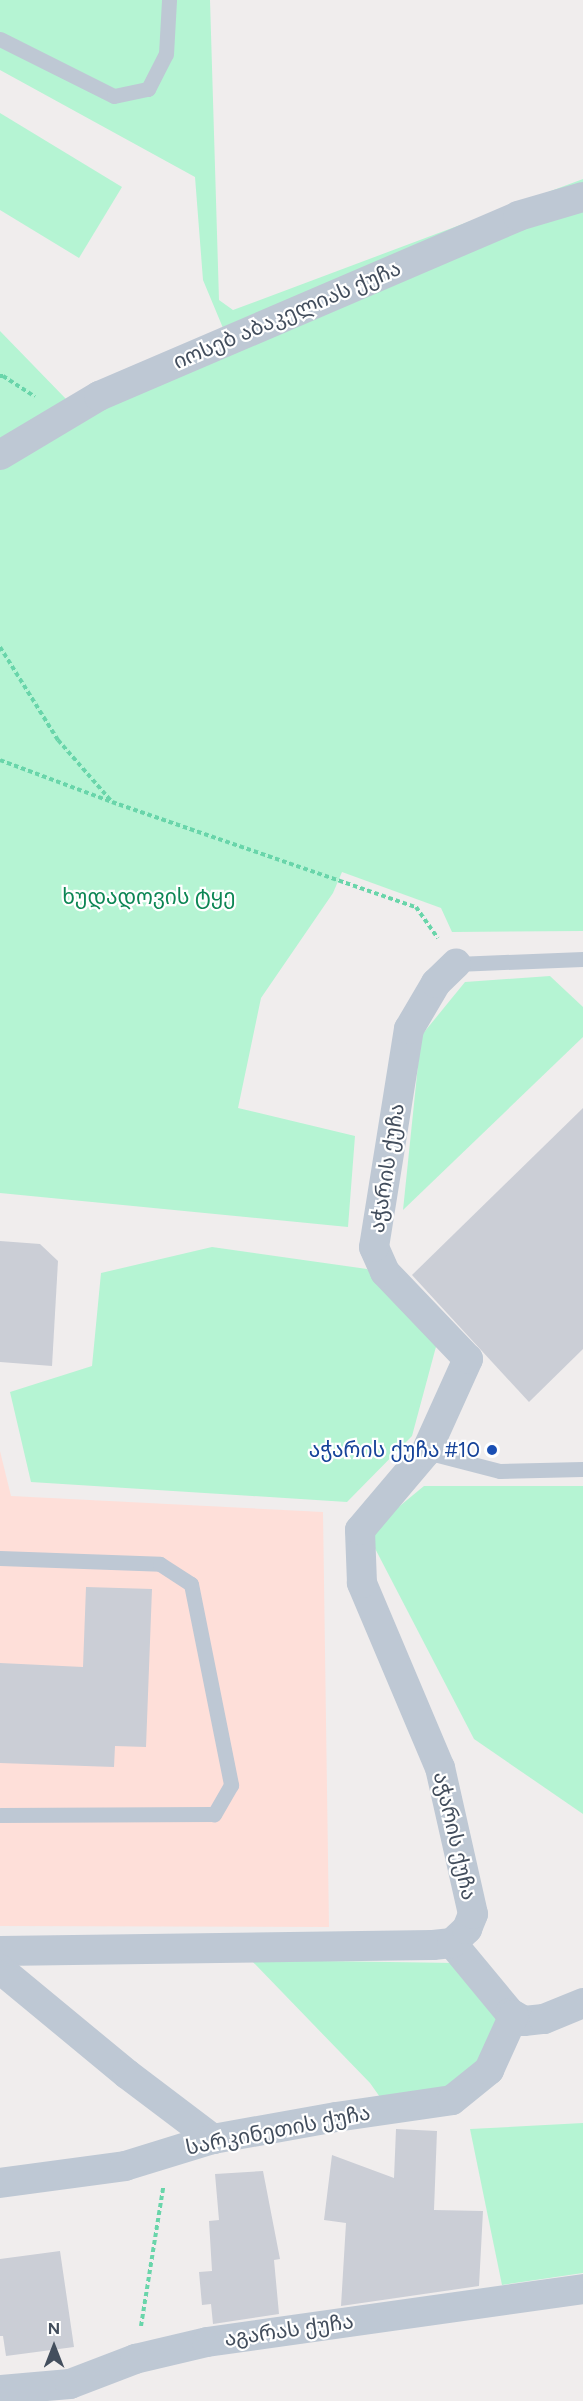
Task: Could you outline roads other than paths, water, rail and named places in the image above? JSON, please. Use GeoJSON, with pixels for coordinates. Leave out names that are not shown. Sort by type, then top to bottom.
{"type":"FeatureCollection","features":[{"type":"Feature","properties":{"kind":"street","name":"იოსებ აბაკელიას ქუჩა"},"geometry":{"type":"LineString","coordinates":[[0,455],[99,396],[518,216],[583,197]]}},
{"type":"Feature","properties":{"kind":"street","name":"აჭარის ქუჩა"},"geometry":{"type":"LineString","coordinates":[[452,1943],[467,1929],[473,1914],[440,1768],[362,1583],[360,1530],[426,1452],[468,1359],[385,1272],[374,1247],[409,1029],[436,983],[456,964]]}},
{"type":"Feature","properties":{"kind":"street"},"geometry":{"type":"LineString","coordinates":[[0,1951],[452,1943],[514,2016],[524,2021],[544,2019],[583,2003]]}},
{"type":"Feature","properties":{"kind":"street"},"geometry":{"type":"LineString","coordinates":[[0,1969],[126,2074],[213,2139]]}},
{"type":"Feature","properties":{"kind":"street","name":"სარკინეთის ქუჩა"},"geometry":{"type":"LineString","coordinates":[[0,2183],[125,2166],[213,2139],[336,2117],[452,2100],[489,2070],[514,2016]]}},
{"type":"Feature","properties":{"kind":"street","name":"აგარას ქუჩა"},"geometry":{"type":"LineString","coordinates":[[0,2390],[65,2392],[135,2359],[207,2342],[583,2289]]}},
{"type":"Feature","properties":{"kind":"lane"},"geometry":{"type":"LineString","coordinates":[[0,39],[114,96],[148,89],[166,54],[170,0]]}},
{"type":"Feature","properties":{"kind":"lane"},"geometry":{"type":"LineString","coordinates":[[456,964],[583,959]]}},
{"type":"Feature","properties":{"kind":"lane"},"geometry":{"type":"LineString","coordinates":[[426,1452],[500,1471],[583,1469]]}},
{"type":"Feature","properties":{"kind":"lane"},"geometry":{"type":"LineString","coordinates":[[0,1558],[160,1564],[191,1584],[231,1785],[214,1814],[0,1815]]}},
{"type":"Feature","properties":{"kind":"place","name":"აჭარის ქუჩა #10"},"geometry":{"type":"Point","coordinates":[492,1450]}},
{"type":"Feature","properties":{"kind":"park label","name":"ხუდადოვის ტყე"},"geometry":{"type":"Point","coordinates":[149,897]}}]}
